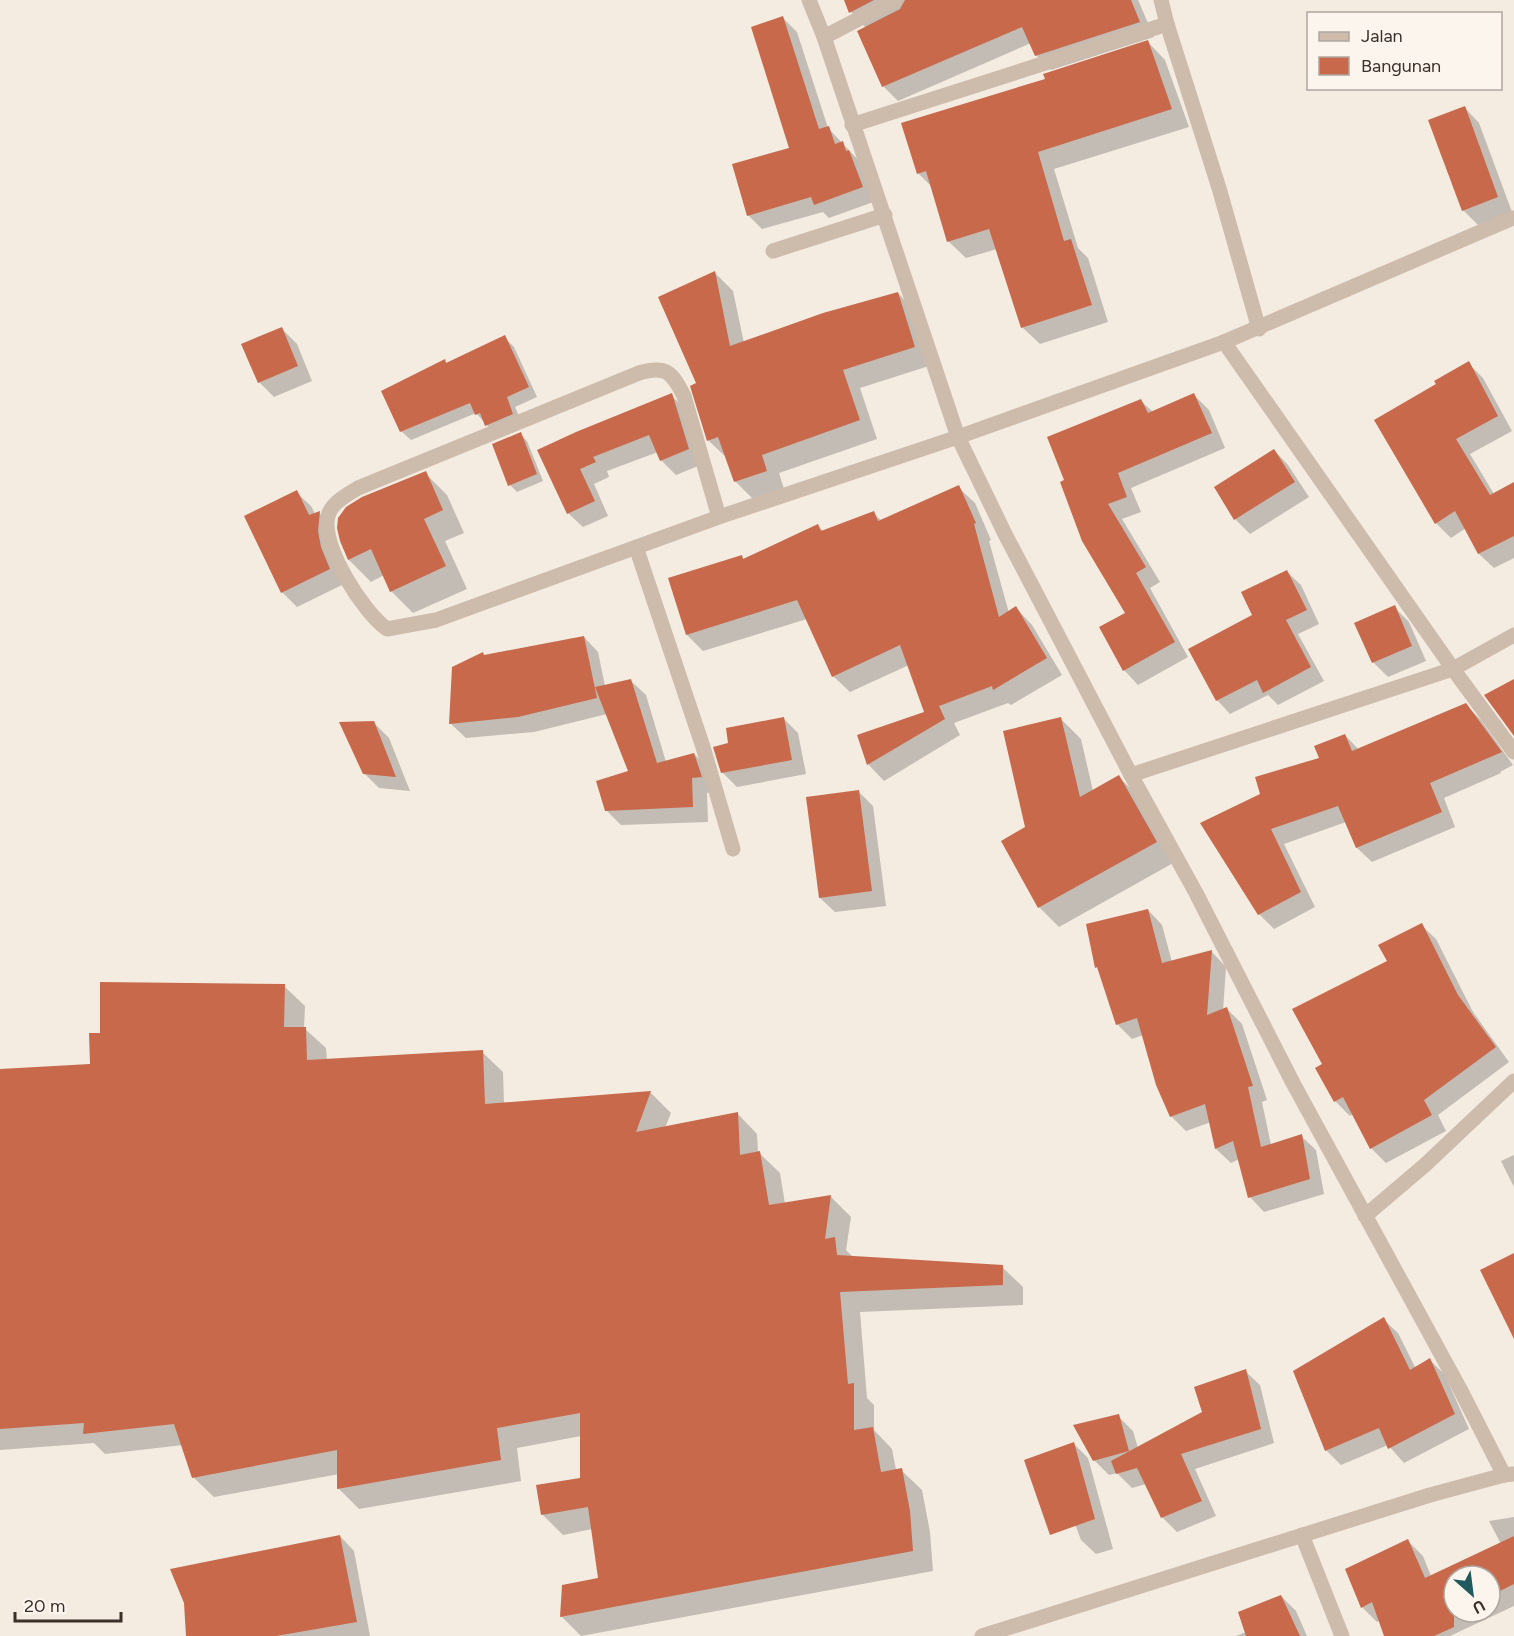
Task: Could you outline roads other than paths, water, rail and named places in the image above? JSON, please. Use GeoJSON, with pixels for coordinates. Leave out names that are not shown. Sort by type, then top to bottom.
{"type":"FeatureCollection","features":[{"type":"Feature","properties":{"kind":"street"},"geometry":{"type":"LineString","coordinates":[[809,0],[824,37],[852,125],[885,215],[958,437],[1005,534],[1131,775],[1196,893],[1293,1083],[1509,1474],[1302,1535],[982,1636]]}},
{"type":"Feature","properties":{"kind":"street"},"geometry":{"type":"LineString","coordinates":[[824,37],[895,0]]}},
{"type":"Feature","properties":{"kind":"street"},"geometry":{"type":"LineString","coordinates":[[1161,0],[1220,188],[1259,328]]}},
{"type":"Feature","properties":{"kind":"street"},"geometry":{"type":"LineString","coordinates":[[852,125],[1167,24]]}},
{"type":"Feature","properties":{"kind":"street"},"geometry":{"type":"LineString","coordinates":[[773,251],[885,215]]}},
{"type":"Feature","properties":{"kind":"street"},"geometry":{"type":"LineString","coordinates":[[719,517],[684,396],[675,378],[664,371],[652,369],[358,489],[339,500],[328,514],[326,531],[334,556],[367,610],[378,623],[387,629],[436,620],[719,517],[958,437],[1224,342],[1513,218]]}},
{"type":"Feature","properties":{"kind":"street"},"geometry":{"type":"LineString","coordinates":[[1224,342],[1453,669],[1514,752]]}},
{"type":"Feature","properties":{"kind":"street"},"geometry":{"type":"LineString","coordinates":[[636,547],[703,747],[733,849]]}},
{"type":"Feature","properties":{"kind":"street"},"geometry":{"type":"LineString","coordinates":[[1131,775],[1453,669],[1514,635]]}},
{"type":"Feature","properties":{"kind":"street"},"geometry":{"type":"LineString","coordinates":[[1365,1216],[1425,1165],[1514,1081]]}},
{"type":"Feature","properties":{"kind":"street"},"geometry":{"type":"LineString","coordinates":[[1302,1535],[1342,1636]]}}]}
